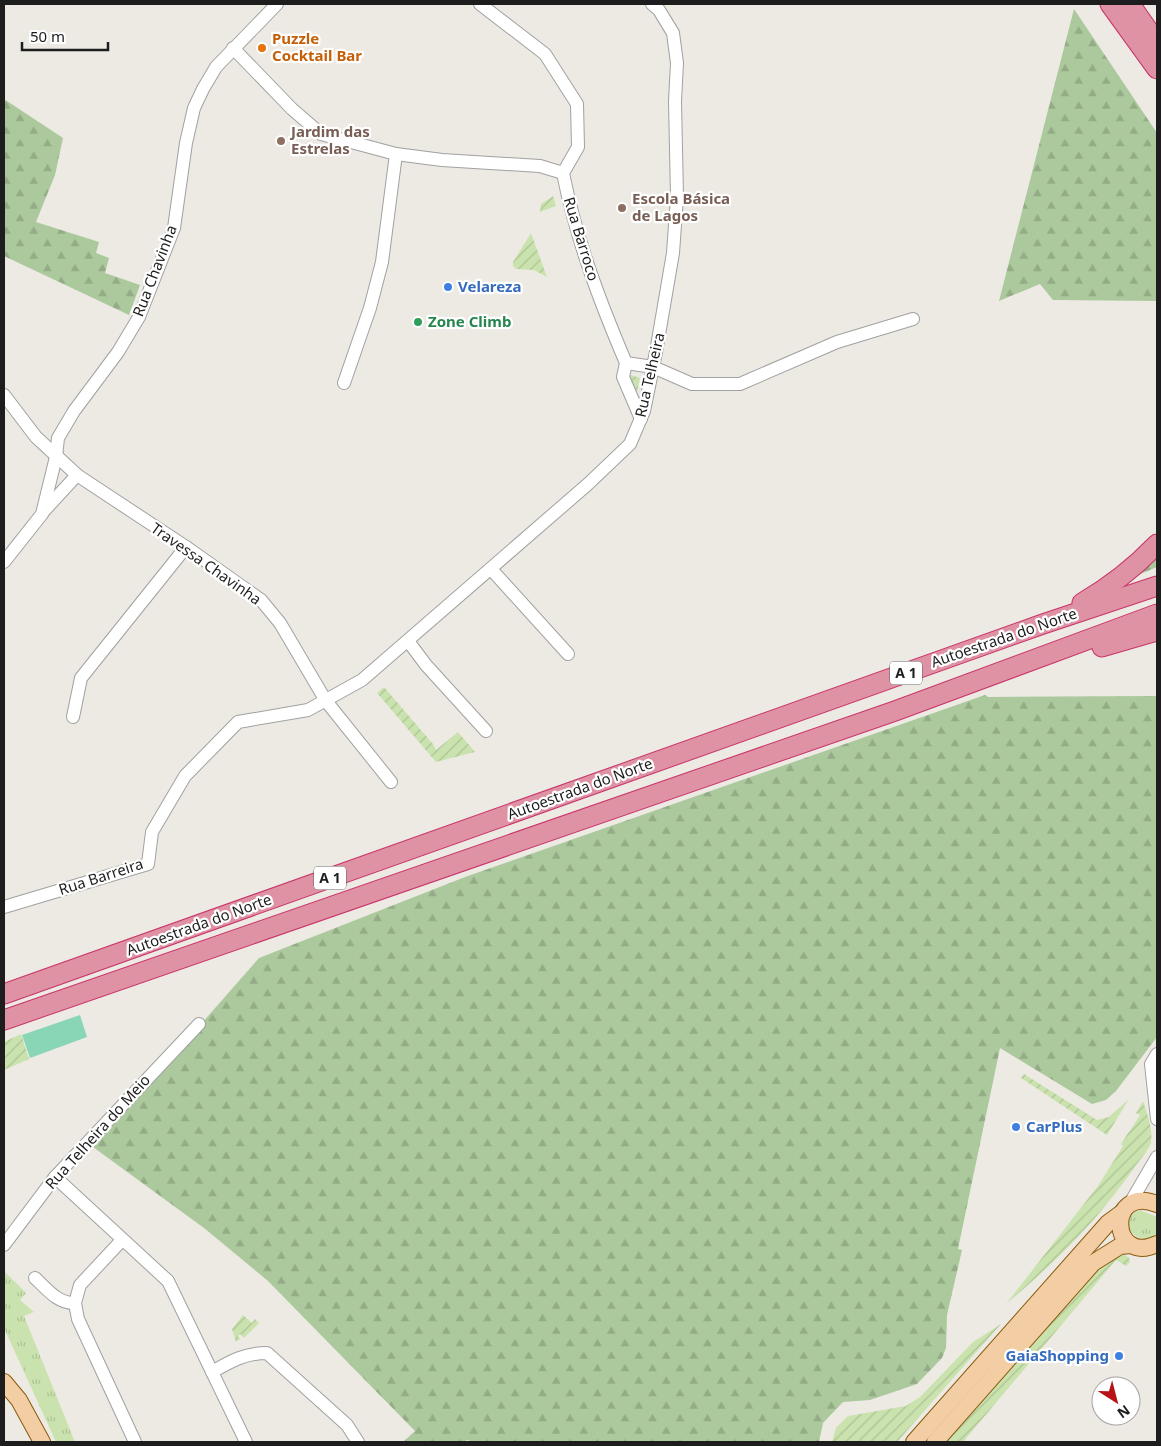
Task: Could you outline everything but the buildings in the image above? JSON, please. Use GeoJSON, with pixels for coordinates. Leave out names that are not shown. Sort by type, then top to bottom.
{"type":"FeatureCollection","features":[{"type":"Feature","properties":{"kind":"highway"},"geometry":{"type":"LineString","coordinates":[[1110,4],[1157,69]]}},
{"type":"Feature","properties":{"kind":"highway"},"geometry":{"type":"LineString","coordinates":[[1130,4],[1157,43]]}},
{"type":"Feature","properties":{"kind":"highway"},"geometry":{"type":"LineString","coordinates":[[1043,624],[1113,584],[1157,544]]}},
{"type":"Feature","properties":{"kind":"highway","name":"Autoestrada do Norte"},"geometry":{"type":"LineString","coordinates":[[4,994],[1043,624],[1157,586]]}},
{"type":"Feature","properties":{"kind":"highway","name":"Autoestrada do Norte"},"geometry":{"type":"LineString","coordinates":[[4,1020],[896,711],[1157,614]]}},
{"type":"Feature","properties":{"kind":"highway","name":"A 1"},"geometry":{"type":"LineString","coordinates":[[896,711],[1157,631]]}},
{"type":"Feature","properties":{"kind":"main road"},"geometry":{"type":"LineString","coordinates":[[914,1442],[1108,1222],[1126,1208],[1142,1200],[1157,1204]]}},
{"type":"Feature","properties":{"kind":"main road"},"geometry":{"type":"LineString","coordinates":[[1126,1208],[1120,1221],[1120,1230],[1124,1239],[1147,1248]]}},
{"type":"Feature","properties":{"kind":"main road"},"geometry":{"type":"LineString","coordinates":[[935,1442],[1092,1263],[1120,1246],[1147,1248]]}},
{"type":"Feature","properties":{"kind":"main road"},"geometry":{"type":"LineString","coordinates":[[4,1382],[19,1400],[42,1442]]}},
{"type":"Feature","properties":{"kind":"street","name":"Rua Chavinha"},"geometry":{"type":"LineString","coordinates":[[42,514],[56,457],[58,438],[74,411],[118,352],[138,317],[174,228],[186,143],[194,108],[216,67],[232,48],[276,4]]}},
{"type":"Feature","properties":{"kind":"street"},"geometry":{"type":"LineString","coordinates":[[232,48],[292,109],[321,134],[396,154],[442,160],[540,166],[564,173],[578,147],[577,104],[545,54],[480,4]]}},
{"type":"Feature","properties":{"kind":"street","name":"Rua Telheira"},"geometry":{"type":"LineString","coordinates":[[326,701],[362,680],[588,484],[630,444],[641,419],[653,367],[673,253],[677,196],[675,101],[677,63],[673,33],[659,10],[652,4]]}},
{"type":"Feature","properties":{"kind":"street"},"geometry":{"type":"LineString","coordinates":[[344,383],[370,308],[382,262],[396,154]]}},
{"type":"Feature","properties":{"kind":"street","name":"Rua Barroco"},"geometry":{"type":"LineString","coordinates":[[564,173],[572,218],[604,312],[626,364],[623,377],[641,419]]}},
{"type":"Feature","properties":{"kind":"street"},"geometry":{"type":"LineString","coordinates":[[626,364],[653,367],[692,384],[740,384],[837,342],[913,319]]}},
{"type":"Feature","properties":{"kind":"street","name":"Travessa Chavinha"},"geometry":{"type":"LineString","coordinates":[[4,395],[36,437],[77,475],[186,547],[260,600],[280,623],[326,701],[391,782]]}},
{"type":"Feature","properties":{"kind":"street","name":"Rua Chavinha"},"geometry":{"type":"LineString","coordinates":[[4,562],[42,514],[77,475]]}},
{"type":"Feature","properties":{"kind":"street"},"geometry":{"type":"LineString","coordinates":[[73,718],[81,678],[186,547]]}},
{"type":"Feature","properties":{"kind":"street"},"geometry":{"type":"LineString","coordinates":[[491,569],[568,654]]}},
{"type":"Feature","properties":{"kind":"street"},"geometry":{"type":"LineString","coordinates":[[408,641],[426,665],[486,731]]}},
{"type":"Feature","properties":{"kind":"street","name":"Rua Barreira"},"geometry":{"type":"LineString","coordinates":[[4,907],[148,864],[152,832],[185,776],[238,722],[308,710],[326,701]]}},
{"type":"Feature","properties":{"kind":"street","name":"Rua Telheira do Meio"},"geometry":{"type":"LineString","coordinates":[[4,1245],[55,1177],[199,1024]]}},
{"type":"Feature","properties":{"kind":"street"},"geometry":{"type":"LineString","coordinates":[[1157,1054],[1150,1064],[1157,1119]]}},
{"type":"Feature","properties":{"kind":"street"},"geometry":{"type":"LineString","coordinates":[[1126,1208],[1157,1157]]}},
{"type":"Feature","properties":{"kind":"street"},"geometry":{"type":"LineString","coordinates":[[55,1177],[168,1281],[246,1442]]}},
{"type":"Feature","properties":{"kind":"street"},"geometry":{"type":"LineString","coordinates":[[122,1240],[80,1285],[75,1303],[78,1319],[135,1442]]}},
{"type":"Feature","properties":{"kind":"street"},"geometry":{"type":"LineString","coordinates":[[34,1278],[65,1304],[75,1303]]}},
{"type":"Feature","properties":{"kind":"street"},"geometry":{"type":"LineString","coordinates":[[212,1372],[239,1357],[254,1353],[267,1353],[347,1425],[358,1442]]}},
{"type":"Feature","properties":{"kind":"green space"},"geometry":{"type":"Polygon","coordinates":[[[1074,9],[1157,133],[1157,301],[1053,300],[1040,284],[999,301],[1074,9]]]}},
{"type":"Feature","properties":{"kind":"green space"},"geometry":{"type":"Polygon","coordinates":[[[4,99],[63,138],[55,175],[36,222],[99,242],[96,253],[109,258],[105,273],[140,285],[129,315],[4,256],[4,99]]]}},
{"type":"Feature","properties":{"kind":"green space"},"geometry":{"type":"Polygon","coordinates":[[[553,196],[556,206],[540,212],[541,204],[553,196]]]}},
{"type":"Feature","properties":{"kind":"green space"},"geometry":{"type":"Polygon","coordinates":[[[531,233],[547,277],[534,270],[516,269],[513,266],[513,262],[531,233]]]}},
{"type":"Feature","properties":{"kind":"green space"},"geometry":{"type":"Polygon","coordinates":[[[628,374],[640,378],[636,397],[628,374]]]}},
{"type":"Feature","properties":{"kind":"green space"},"geometry":{"type":"Polygon","coordinates":[[[1157,555],[1157,567],[1138,575],[1157,555]]]}},
{"type":"Feature","properties":{"kind":"green space"},"geometry":{"type":"Polygon","coordinates":[[[384,687],[433,744],[436,750],[458,732],[475,752],[436,762],[377,693],[384,687]]]}},
{"type":"Feature","properties":{"kind":"green space"},"geometry":{"type":"Polygon","coordinates":[[[985,695],[988,697],[1157,696],[1157,1037],[1116,1091],[1106,1100],[1092,1104],[1000,1048],[958,1249],[962,1250],[947,1315],[946,1348],[942,1358],[917,1384],[870,1400],[843,1402],[823,1423],[819,1442],[474,1442],[467,1440],[464,1442],[403,1442],[415,1431],[268,1281],[204,1228],[93,1147],[259,958],[465,877],[985,695]]]}},
{"type":"Feature","properties":{"kind":"green space"},"geometry":{"type":"Polygon","coordinates":[[[80,1015],[87,1037],[30,1058],[22,1035],[80,1015]]]}},
{"type":"Feature","properties":{"kind":"green space"},"geometry":{"type":"Polygon","coordinates":[[[21,1034],[29,1059],[4,1070],[4,1042],[21,1034]]]}},
{"type":"Feature","properties":{"kind":"green space"},"geometry":{"type":"Polygon","coordinates":[[[1024,1074],[1097,1120],[1109,1117],[1129,1099],[1107,1135],[1021,1078],[1024,1074]]]}},
{"type":"Feature","properties":{"kind":"green space"},"geometry":{"type":"Polygon","coordinates":[[[1143,1101],[1151,1132],[1151,1142],[1146,1152],[1091,1223],[1059,1257],[1006,1304],[1098,1186],[1123,1146],[1121,1144],[1140,1115],[1136,1113],[1143,1101]]]}},
{"type":"Feature","properties":{"kind":"green space"},"geometry":{"type":"Polygon","coordinates":[[[1140,1210],[1157,1217],[1157,1234],[1150,1238],[1138,1237],[1129,1229],[1128,1222],[1130,1216],[1140,1210]]]}},
{"type":"Feature","properties":{"kind":"green space"},"geometry":{"type":"Polygon","coordinates":[[[1124,1254],[1129,1258],[1130,1262],[1126,1266],[1116,1260],[963,1442],[946,1442],[1098,1269],[1118,1255],[1124,1254]]]}},
{"type":"Feature","properties":{"kind":"green space"},"geometry":{"type":"Polygon","coordinates":[[[4,1271],[26,1293],[20,1300],[34,1312],[24,1316],[75,1442],[56,1442],[4,1328],[4,1271]]]}},
{"type":"Feature","properties":{"kind":"green space"},"geometry":{"type":"Polygon","coordinates":[[[243,1315],[252,1323],[255,1319],[259,1323],[244,1338],[240,1334],[238,1336],[240,1339],[236,1342],[232,1329],[243,1315]]]}},
{"type":"Feature","properties":{"kind":"green space"},"geometry":{"type":"Polygon","coordinates":[[[1001,1324],[897,1442],[832,1442],[836,1428],[848,1416],[906,1406],[920,1397],[973,1342],[1001,1324]]]}},
{"type":"Feature","properties":{"kind":"place","name":"Puzzle Cocktail Bar"},"geometry":{"type":"Point","coordinates":[262,48]}},
{"type":"Feature","properties":{"kind":"place","name":"Jardim das Estrelas"},"geometry":{"type":"Point","coordinates":[281,141]}},
{"type":"Feature","properties":{"kind":"place","name":"Escola Básica de Lagos"},"geometry":{"type":"Point","coordinates":[622,208]}},
{"type":"Feature","properties":{"kind":"place","name":"Velareza"},"geometry":{"type":"Point","coordinates":[448,287]}},
{"type":"Feature","properties":{"kind":"place","name":"Zone Climb"},"geometry":{"type":"Point","coordinates":[418,322]}},
{"type":"Feature","properties":{"kind":"place","name":"CarPlus"},"geometry":{"type":"Point","coordinates":[1016,1127]}},
{"type":"Feature","properties":{"kind":"place","name":"GaiaShopping"},"geometry":{"type":"Point","coordinates":[1119,1356]}}]}
